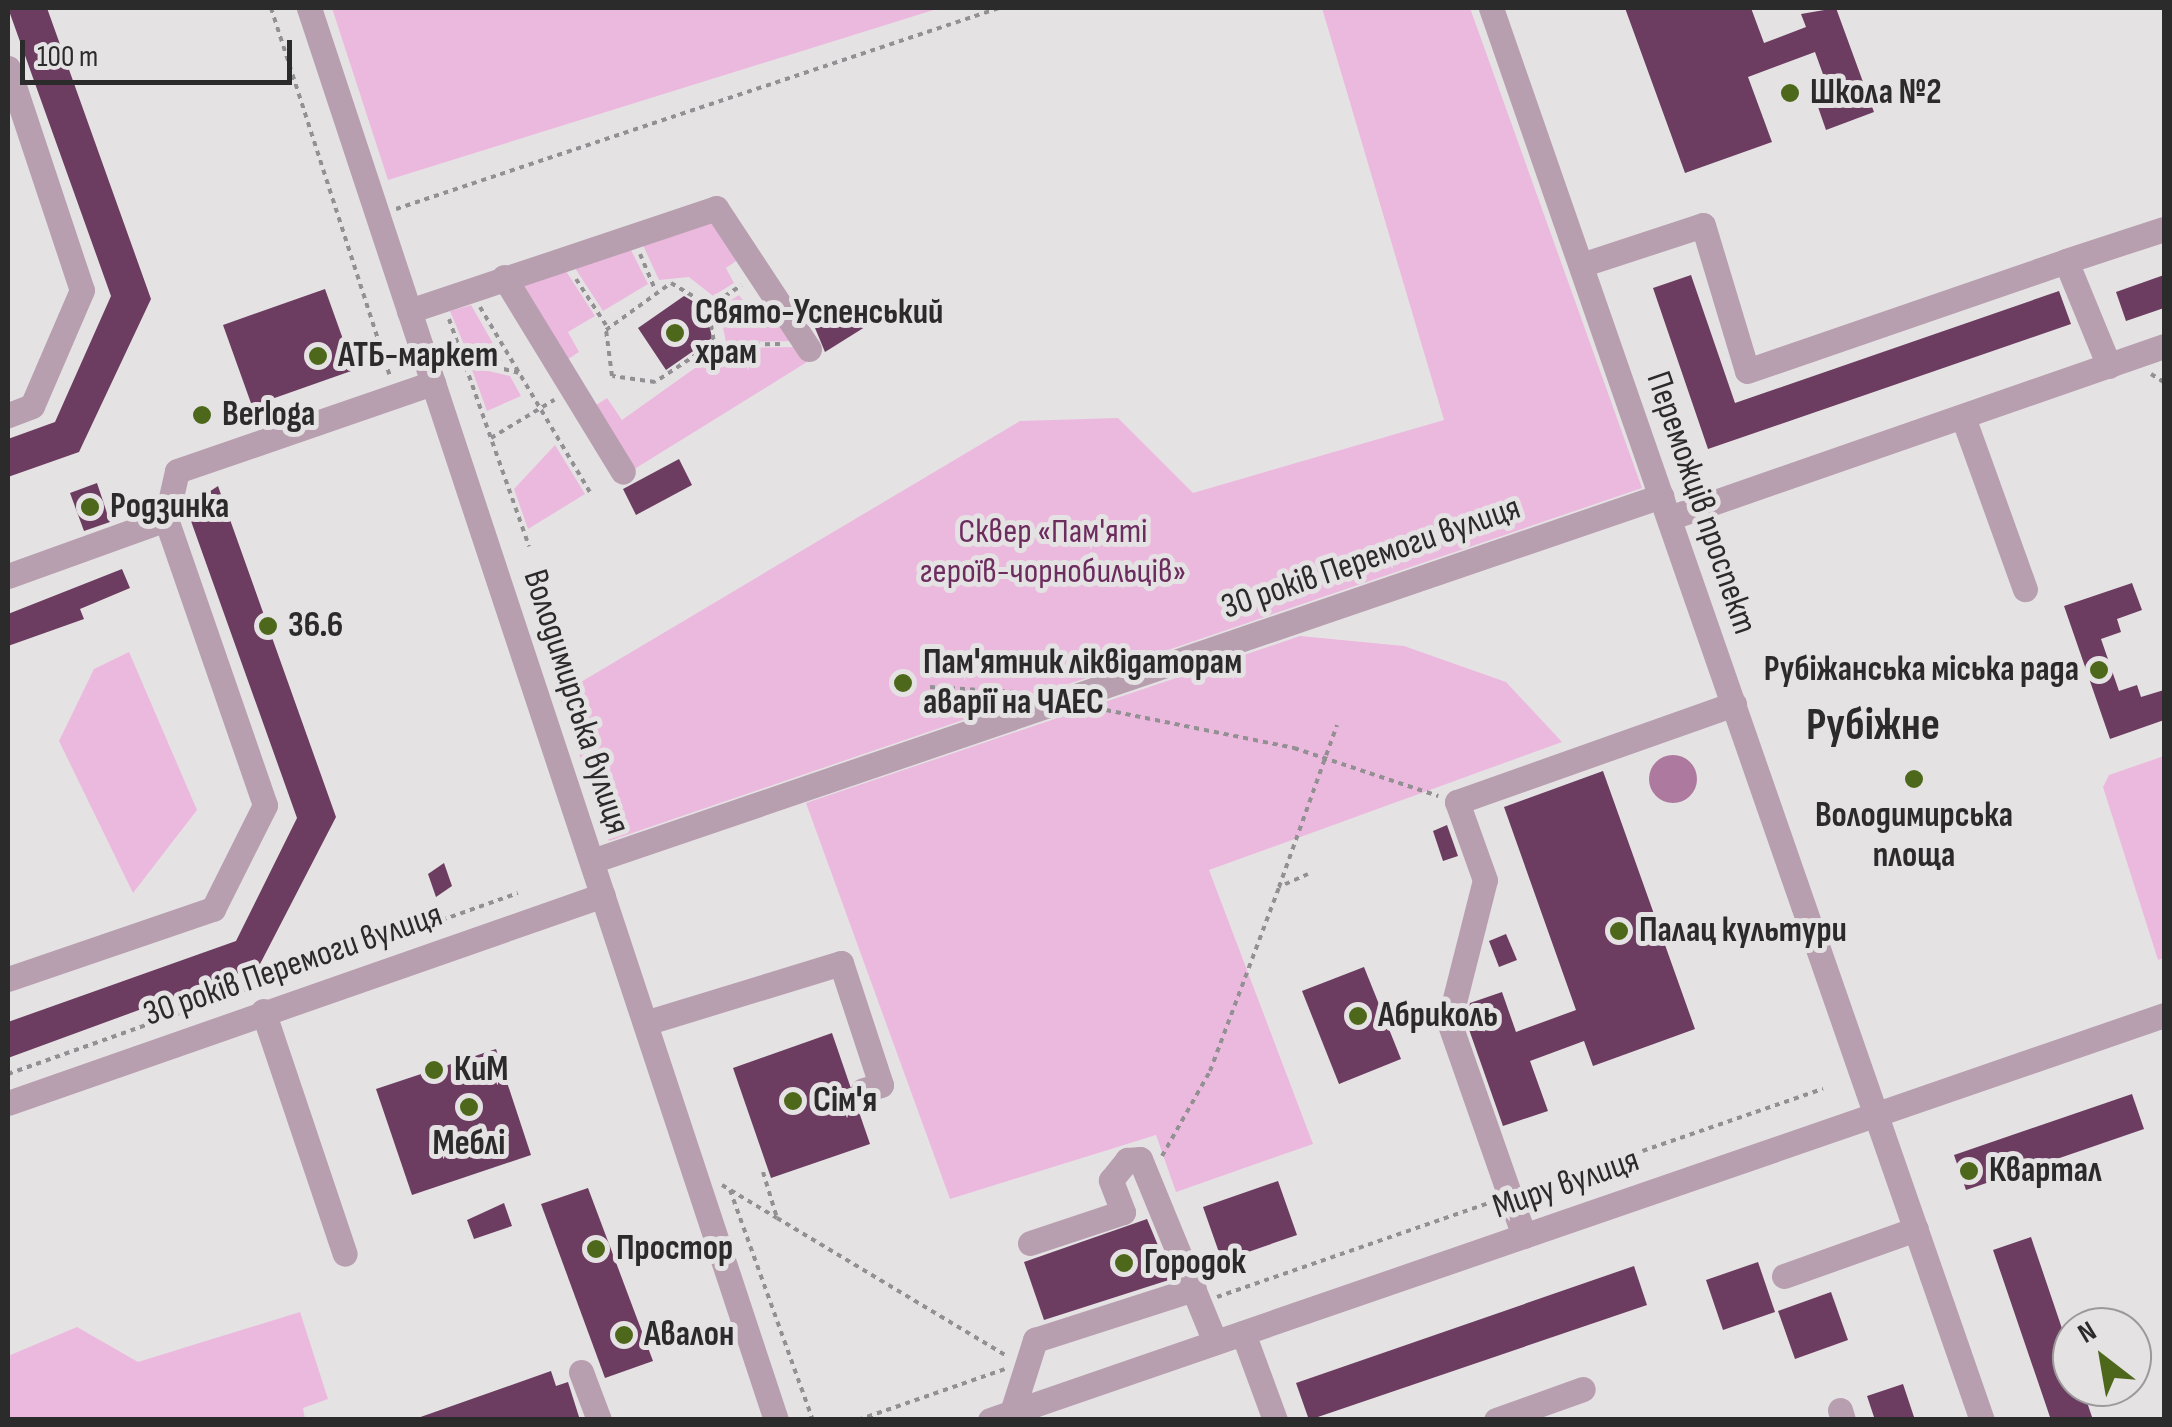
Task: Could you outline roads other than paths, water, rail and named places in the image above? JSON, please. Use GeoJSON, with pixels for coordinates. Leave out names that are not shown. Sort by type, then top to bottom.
{"type":"FeatureCollection","features":[{"type":"Feature","properties":{"kind":"street","name":"Володимирська вулиця"},"geometry":{"type":"LineString","coordinates":[[309,8],[776,1420]]}},
{"type":"Feature","properties":{"kind":"street","name":"Переможців проспект"},"geometry":{"type":"LineString","coordinates":[[1491,8],[1982,1420]]}},
{"type":"Feature","properties":{"kind":"street"},"geometry":{"type":"LineString","coordinates":[[8,68],[82,290],[32,406],[8,414]]}},
{"type":"Feature","properties":{"kind":"street"},"geometry":{"type":"LineString","coordinates":[[410,311],[716,208],[807,346]]}},
{"type":"Feature","properties":{"kind":"street"},"geometry":{"type":"LineString","coordinates":[[1581,265],[1703,225],[1747,371],[2164,229]]}},
{"type":"Feature","properties":{"kind":"street"},"geometry":{"type":"LineString","coordinates":[[2066,260],[2109,366]]}},
{"type":"Feature","properties":{"kind":"street"},"geometry":{"type":"LineString","coordinates":[[504,277],[622,472]]}},
{"type":"Feature","properties":{"kind":"street","name":"30 років Перемоги вулиця"},"geometry":{"type":"LineString","coordinates":[[592,861],[1665,507],[1962,416],[2164,346]]}},
{"type":"Feature","properties":{"kind":"street"},"geometry":{"type":"LineString","coordinates":[[8,979],[212,910],[265,805],[166,520],[177,471],[434,384]]}},
{"type":"Feature","properties":{"kind":"street"},"geometry":{"type":"LineString","coordinates":[[1962,416],[2025,589]]}},
{"type":"Feature","properties":{"kind":"street"},"geometry":{"type":"LineString","coordinates":[[8,576],[166,520]]}},
{"type":"Feature","properties":{"kind":"street"},"geometry":{"type":"LineString","coordinates":[[1524,1236],[1449,1022],[1485,880],[1456,802],[1734,704]]}},
{"type":"Feature","properties":{"kind":"street","name":"30 років Перемоги вулиця"},"geometry":{"type":"LineString","coordinates":[[8,1102],[603,896]]}},
{"type":"Feature","properties":{"kind":"street"},"geometry":{"type":"LineString","coordinates":[[645,1023],[841,963],[882,1084],[863,1090]]}},
{"type":"Feature","properties":{"kind":"street"},"geometry":{"type":"LineString","coordinates":[[263,1012],[346,1254]]}},
{"type":"Feature","properties":{"kind":"street","name":"Миру вулиця"},"geometry":{"type":"LineString","coordinates":[[1001,1416],[2164,1015]]}},
{"type":"Feature","properties":{"kind":"street"},"geometry":{"type":"LineString","coordinates":[[1030,1242],[1123,1212],[1111,1180],[1127,1160],[1140,1160],[1150,1176],[1215,1342]]}},
{"type":"Feature","properties":{"kind":"street"},"geometry":{"type":"LineString","coordinates":[[1784,1276],[1916,1228]]}},
{"type":"Feature","properties":{"kind":"street"},"geometry":{"type":"LineString","coordinates":[[1001,1416],[1035,1340],[1197,1296]]}},
{"type":"Feature","properties":{"kind":"street"},"geometry":{"type":"LineString","coordinates":[[1243,1332],[1275,1420]]}},
{"type":"Feature","properties":{"kind":"street"},"geometry":{"type":"LineString","coordinates":[[581,1372],[598,1420]]}},
{"type":"Feature","properties":{"kind":"street"},"geometry":{"type":"LineString","coordinates":[[1496,1420],[1583,1389]]}},
{"type":"Feature","properties":{"kind":"place","name":"Школа №2"},"geometry":{"type":"Point","coordinates":[1790,93]}},
{"type":"Feature","properties":{"kind":"place","name":"Свято-Успенський храм"},"geometry":{"type":"Point","coordinates":[675,333]}},
{"type":"Feature","properties":{"kind":"place","name":"АТБ-маркет"},"geometry":{"type":"Point","coordinates":[318,356]}},
{"type":"Feature","properties":{"kind":"place","name":"Berloga"},"geometry":{"type":"Point","coordinates":[202,415]}},
{"type":"Feature","properties":{"kind":"place","name":"Родзинка"},"geometry":{"type":"Point","coordinates":[90,507]}},
{"type":"Feature","properties":{"kind":"place","name":"36.6"},"geometry":{"type":"Point","coordinates":[268,626]}},
{"type":"Feature","properties":{"kind":"place","name":"Рубіжанська міська рада"},"geometry":{"type":"Point","coordinates":[2099,670]}},
{"type":"Feature","properties":{"kind":"place","name":"Пам'ятник ліквідаторам аварії на ЧАЕС"},"geometry":{"type":"Point","coordinates":[903,683]}},
{"type":"Feature","properties":{"kind":"place","name":"Володимирська площа"},"geometry":{"type":"Point","coordinates":[1914,779]}},
{"type":"Feature","properties":{"kind":"place","name":"Палац культури"},"geometry":{"type":"Point","coordinates":[1619,931]}},
{"type":"Feature","properties":{"kind":"place","name":"Абриколь"},"geometry":{"type":"Point","coordinates":[1358,1016]}},
{"type":"Feature","properties":{"kind":"place","name":"КиМ"},"geometry":{"type":"Point","coordinates":[434,1070]}},
{"type":"Feature","properties":{"kind":"place","name":"Сім'я"},"geometry":{"type":"Point","coordinates":[793,1101]}},
{"type":"Feature","properties":{"kind":"place","name":"Меблі"},"geometry":{"type":"Point","coordinates":[469,1107]}},
{"type":"Feature","properties":{"kind":"place","name":"Квартал"},"geometry":{"type":"Point","coordinates":[1969,1171]}},
{"type":"Feature","properties":{"kind":"place","name":"Простор"},"geometry":{"type":"Point","coordinates":[596,1249]}},
{"type":"Feature","properties":{"kind":"place","name":"Городок"},"geometry":{"type":"Point","coordinates":[1124,1263]}},
{"type":"Feature","properties":{"kind":"place","name":"Авалон"},"geometry":{"type":"Point","coordinates":[624,1335]}},
{"type":"Feature","properties":{"kind":"district","name":"Рубіжне"},"geometry":{"type":"Point","coordinates":[1873,726]}},
{"type":"Feature","properties":{"kind":"park label","name":"Сквер «Пам'яті героїв-чорнобильців»"},"geometry":{"type":"Point","coordinates":[1053,552]}}]}
